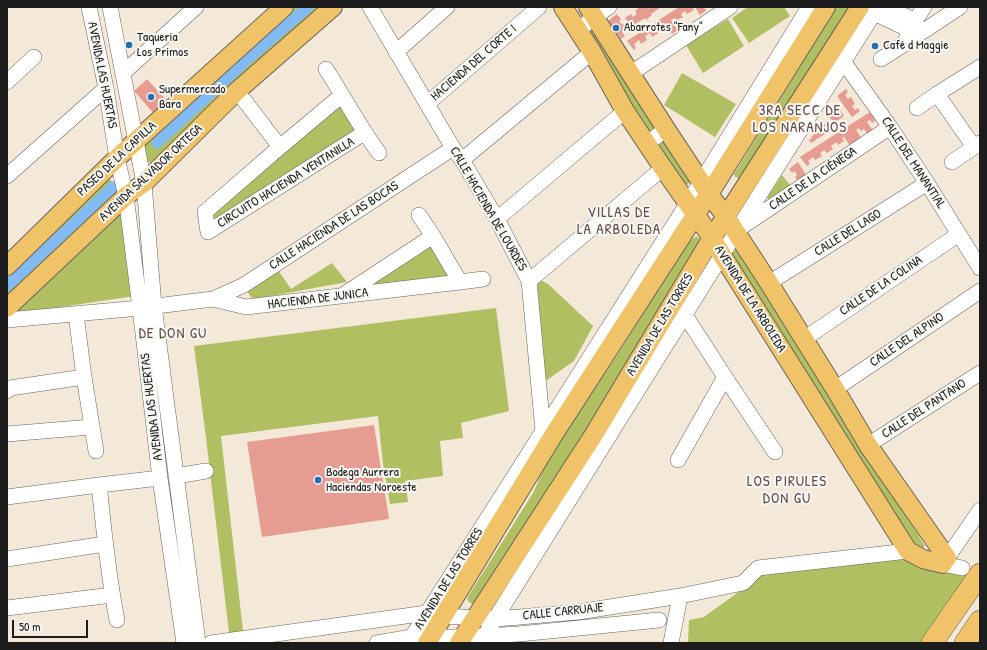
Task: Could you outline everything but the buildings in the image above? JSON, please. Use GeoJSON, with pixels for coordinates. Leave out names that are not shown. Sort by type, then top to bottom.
{"type":"FeatureCollection","features":[{"type":"Feature","properties":{"kind":"highway"},"geometry":{"type":"LineString","coordinates":[[932,643],[957,566]]}},
{"type":"Feature","properties":{"kind":"highway"},"geometry":{"type":"LineString","coordinates":[[965,643],[980,621]]}},
{"type":"Feature","properties":{"kind":"main road","name":"AVENIDA SALVADOR ORTEGA"},"geometry":{"type":"LineString","coordinates":[[7,308],[126,196],[144,183],[237,91],[333,7]]}},
{"type":"Feature","properties":{"kind":"main road","name":"AVENIDA DE LA ARBOLEDA"},"geometry":{"type":"LineString","coordinates":[[563,7],[592,52],[625,111],[712,238],[908,551]]}},
{"type":"Feature","properties":{"kind":"main road","name":"AVENIDA DE LAS TORRES"},"geometry":{"type":"LineString","coordinates":[[419,641],[554,434],[692,208],[826,7]]}},
{"type":"Feature","properties":{"kind":"main road","name":"AVENIDA DE LAS TORRES"},"geometry":{"type":"LineString","coordinates":[[461,640],[593,436],[712,238],[731,224],[871,9]]}},
{"type":"Feature","properties":{"kind":"main road","name":"PASEO DE LA CAPILLA"},"geometry":{"type":"LineString","coordinates":[[7,266],[117,158],[277,10]]}},
{"type":"Feature","properties":{"kind":"main road","name":"AVENIDA DE LA ARBOLEDA"},"geometry":{"type":"LineString","coordinates":[[591,12],[666,129],[731,224],[835,389],[868,445],[957,566]]}},
{"type":"Feature","properties":{"kind":"main road"},"geometry":{"type":"LineString","coordinates":[[908,551],[923,559],[957,566]]}},
{"type":"Feature","properties":{"kind":"street","name":"AVENIDA LAS HUERTAS"},"geometry":{"type":"LineString","coordinates":[[89,7],[106,88],[117,158],[126,196],[147,307],[176,476],[198,643]]}},
{"type":"Feature","properties":{"kind":"street","name":"AVENIDA LAS HUERTAS"},"geometry":{"type":"LineString","coordinates":[[110,7],[144,183],[147,307],[160,478],[184,643]]}},
{"type":"Feature","properties":{"kind":"street"},"geometry":{"type":"LineString","coordinates":[[123,73],[196,7]]}},
{"type":"Feature","properties":{"kind":"street","name":"CALLE HACIENDA DE LOURDES"},"geometry":{"type":"LineString","coordinates":[[370,7],[497,219],[529,281],[543,430]]}},
{"type":"Feature","properties":{"kind":"street"},"geometry":{"type":"LineString","coordinates":[[396,52],[447,7]]}},
{"type":"Feature","properties":{"kind":"street","name":"HACIENDA DEL CORTE I"},"geometry":{"type":"LineString","coordinates":[[427,104],[539,7]]}},
{"type":"Feature","properties":{"kind":"street"},"geometry":{"type":"LineString","coordinates":[[578,31],[591,12],[609,7]]}},
{"type":"Feature","properties":{"kind":"street"},"geometry":{"type":"LineString","coordinates":[[630,74],[730,7]]}},
{"type":"Feature","properties":{"kind":"street","name":"AVENIDA DE LAS TORRES"},"geometry":{"type":"LineString","coordinates":[[705,188],[809,7]]}},
{"type":"Feature","properties":{"kind":"street"},"geometry":{"type":"LineString","coordinates":[[889,7],[913,26]]}},
{"type":"Feature","properties":{"kind":"street"},"geometry":{"type":"LineString","coordinates":[[903,45],[924,7]]}},
{"type":"Feature","properties":{"kind":"street"},"geometry":{"type":"LineString","coordinates":[[881,59],[960,7]]}},
{"type":"Feature","properties":{"kind":"street"},"geometry":{"type":"LineString","coordinates":[[871,9],[913,26]]}},
{"type":"Feature","properties":{"kind":"street","name":"AVENIDA DE LAS TORRES"},"geometry":{"type":"LineString","coordinates":[[482,639],[496,619],[722,256],[731,224],[844,61],[871,9]]}},
{"type":"Feature","properties":{"kind":"street","name":"CALLE HACIENDA DE LAS BOCAS"},"geometry":{"type":"LineString","coordinates":[[213,299],[244,285],[457,154],[592,52]]}},
{"type":"Feature","properties":{"kind":"street"},"geometry":{"type":"LineString","coordinates":[[7,82],[34,58]]}},
{"type":"Feature","properties":{"kind":"street","name":"CALLE DEL MANANTIAL"},"geometry":{"type":"LineString","coordinates":[[844,61],[927,183],[980,268]]}},
{"type":"Feature","properties":{"kind":"street"},"geometry":{"type":"LineString","coordinates":[[917,108],[980,68]]}},
{"type":"Feature","properties":{"kind":"street"},"geometry":{"type":"LineString","coordinates":[[326,70],[364,133],[379,153]]}},
{"type":"Feature","properties":{"kind":"street"},"geometry":{"type":"LineString","coordinates":[[7,176],[106,88]]}},
{"type":"Feature","properties":{"kind":"street"},"geometry":{"type":"LineString","coordinates":[[237,91],[280,147],[342,95]]}},
{"type":"Feature","properties":{"kind":"street"},"geometry":{"type":"LineString","coordinates":[[937,94],[977,145],[952,162]]}},
{"type":"Feature","properties":{"kind":"street"},"geometry":{"type":"LineString","coordinates":[[497,219],[625,111]]}},
{"type":"Feature","properties":{"kind":"street","name":"CALLE DE LA CIÉNEGA"},"geometry":{"type":"LineString","coordinates":[[731,224],[890,127]]}},
{"type":"Feature","properties":{"kind":"street"},"geometry":{"type":"LineString","coordinates":[[648,143],[666,129]]}},
{"type":"Feature","properties":{"kind":"street","name":"CIRCUITO HACIENDA VENTANILLA"},"geometry":{"type":"LineString","coordinates":[[280,147],[205,212],[208,232],[364,133]]}},
{"type":"Feature","properties":{"kind":"street"},"geometry":{"type":"LineString","coordinates":[[529,281],[663,168]]}},
{"type":"Feature","properties":{"kind":"street","name":"CALLE DEL LAGO"},"geometry":{"type":"LineString","coordinates":[[769,284],[927,183]]}},
{"type":"Feature","properties":{"kind":"street","name":"AVENIDA DE LAS TORRES"},"geometry":{"type":"LineString","coordinates":[[436,615],[543,430],[692,208]]}},
{"type":"Feature","properties":{"kind":"street"},"geometry":{"type":"LineString","coordinates":[[419,215],[460,282]]}},
{"type":"Feature","properties":{"kind":"street","name":"CALLE DE LA COLINA"},"geometry":{"type":"LineString","coordinates":[[804,339],[959,234]]}},
{"type":"Feature","properties":{"kind":"street"},"geometry":{"type":"LineString","coordinates":[[341,296],[433,236]]}},
{"type":"Feature","properties":{"kind":"street","name":"HACIENDA DE JUNICA"},"geometry":{"type":"LineString","coordinates":[[7,320],[147,307],[213,299],[246,307],[483,279]]}},
{"type":"Feature","properties":{"kind":"street"},"geometry":{"type":"LineString","coordinates":[[244,285],[243,296],[246,307]]}},
{"type":"Feature","properties":{"kind":"street","name":"CALLE DEL ALPINO"},"geometry":{"type":"LineString","coordinates":[[835,389],[980,291]]}},
{"type":"Feature","properties":{"kind":"street"},"geometry":{"type":"LineString","coordinates":[[76,314],[96,451]]}},
{"type":"Feature","properties":{"kind":"street"},"geometry":{"type":"LineString","coordinates":[[685,315],[775,452]]}},
{"type":"Feature","properties":{"kind":"street","name":"CALLE DEL PANTANO"},"geometry":{"type":"LineString","coordinates":[[868,445],[980,373]]}},
{"type":"Feature","properties":{"kind":"street"},"geometry":{"type":"LineString","coordinates":[[7,391],[10,388],[84,377]]}},
{"type":"Feature","properties":{"kind":"street"},"geometry":{"type":"LineString","coordinates":[[678,460],[725,377]]}},
{"type":"Feature","properties":{"kind":"street"},"geometry":{"type":"LineString","coordinates":[[7,434],[92,427]]}},
{"type":"Feature","properties":{"kind":"street"},"geometry":{"type":"LineString","coordinates":[[176,476],[206,471]]}},
{"type":"Feature","properties":{"kind":"street"},"geometry":{"type":"LineString","coordinates":[[7,497],[160,478]]}},
{"type":"Feature","properties":{"kind":"street"},"geometry":{"type":"LineString","coordinates":[[99,485],[105,544],[117,620]]}},
{"type":"Feature","properties":{"kind":"street"},"geometry":{"type":"LineString","coordinates":[[957,566],[980,510]]}},
{"type":"Feature","properties":{"kind":"street"},"geometry":{"type":"LineString","coordinates":[[7,558],[105,544]]}},
{"type":"Feature","properties":{"kind":"street","name":"CALLE CARRUAJE"},"geometry":{"type":"LineString","coordinates":[[211,643],[436,615],[496,619],[578,612],[680,596],[743,583],[758,568],[908,551]]}},
{"type":"Feature","properties":{"kind":"street"},"geometry":{"type":"LineString","coordinates":[[7,608],[112,595]]}},
{"type":"Feature","properties":{"kind":"street"},"geometry":{"type":"LineString","coordinates":[[671,643],[680,596]]}},
{"type":"Feature","properties":{"kind":"street"},"geometry":{"type":"LineString","coordinates":[[377,643],[482,639],[659,620]]}},
{"type":"Feature","properties":{"kind":"green space"},"geometry":{"type":"Polygon","coordinates":[[[292,7],[336,7],[156,162],[146,162],[144,144],[292,7]]]}},
{"type":"Feature","properties":{"kind":"green space"},"geometry":{"type":"Polygon","coordinates":[[[748,7],[784,7],[790,16],[749,43],[732,18],[748,7]]]}},
{"type":"Feature","properties":{"kind":"green space"},"geometry":{"type":"Polygon","coordinates":[[[831,7],[854,7],[801,81],[743,175],[740,178],[735,177],[734,174],[800,67],[831,7]]]}},
{"type":"Feature","properties":{"kind":"green space"},"geometry":{"type":"Polygon","coordinates":[[[728,19],[744,46],[703,73],[686,45],[728,19]]]}},
{"type":"Feature","properties":{"kind":"green space"},"geometry":{"type":"Polygon","coordinates":[[[594,23],[660,127],[649,136],[584,30],[594,23]]]}},
{"type":"Feature","properties":{"kind":"green space"},"geometry":{"type":"Polygon","coordinates":[[[682,73],[736,104],[715,137],[664,105],[682,73]]]}},
{"type":"Feature","properties":{"kind":"green space"},"geometry":{"type":"Polygon","coordinates":[[[341,101],[359,130],[216,219],[214,217],[213,214],[341,101]]]}},
{"type":"Feature","properties":{"kind":"green space"},"geometry":{"type":"Polygon","coordinates":[[[665,135],[694,180],[683,187],[654,144],[665,135]]]}},
{"type":"Feature","properties":{"kind":"green space"},"geometry":{"type":"Polygon","coordinates":[[[782,175],[791,186],[771,200],[768,199],[768,196],[782,175]]]}},
{"type":"Feature","properties":{"kind":"green space"},"geometry":{"type":"Polygon","coordinates":[[[109,179],[118,186],[117,194],[7,297],[7,272],[100,180],[109,179]]]}},
{"type":"Feature","properties":{"kind":"green space"},"geometry":{"type":"Polygon","coordinates":[[[123,205],[135,296],[7,315],[123,205]]]}},
{"type":"Feature","properties":{"kind":"green space"},"geometry":{"type":"Polygon","coordinates":[[[697,236],[701,241],[559,476],[542,497],[479,599],[472,604],[467,598],[533,493],[561,435],[616,357],[690,240],[697,236]]]}},
{"type":"Feature","properties":{"kind":"green space"},"geometry":{"type":"Polygon","coordinates":[[[432,240],[456,275],[372,285],[432,240]]]}},
{"type":"Feature","properties":{"kind":"green space"},"geometry":{"type":"Polygon","coordinates":[[[738,247],[925,546],[917,552],[729,256],[738,247]]]}},
{"type":"Feature","properties":{"kind":"green space"},"geometry":{"type":"Polygon","coordinates":[[[332,263],[347,282],[253,299],[248,293],[249,285],[276,267],[291,289],[332,263]]]}},
{"type":"Feature","properties":{"kind":"green space"},"geometry":{"type":"Polygon","coordinates":[[[537,278],[548,284],[593,326],[574,361],[544,382],[537,278]]]}},
{"type":"Feature","properties":{"kind":"green space"},"geometry":{"type":"Polygon","coordinates":[[[496,308],[509,411],[461,423],[463,438],[440,441],[443,476],[405,481],[408,502],[390,504],[383,464],[378,416],[221,436],[243,631],[229,633],[194,346],[496,308]]]}},
{"type":"Feature","properties":{"kind":"green space"},"geometry":{"type":"Polygon","coordinates":[[[906,554],[967,573],[972,572],[923,643],[688,643],[689,620],[704,617],[744,588],[758,572],[906,554]]]}},
{"type":"Feature","properties":{"kind":"waterway"},"geometry":{"type":"LineString","coordinates":[[157,143],[251,56],[308,7]]}},
{"type":"Feature","properties":{"kind":"waterway"},"geometry":{"type":"LineString","coordinates":[[7,286],[113,187]]}},
{"type":"Feature","properties":{"kind":"place","name":"Abarrotes \"Fany\""},"geometry":{"type":"Point","coordinates":[616,28]}},
{"type":"Feature","properties":{"kind":"place","name":"Taqueria Los Primos"},"geometry":{"type":"Point","coordinates":[129,45]}},
{"type":"Feature","properties":{"kind":"place","name":"Café d Maggie"},"geometry":{"type":"Point","coordinates":[875,46]}},
{"type":"Feature","properties":{"kind":"place","name":"Supermercado Bara"},"geometry":{"type":"Point","coordinates":[151,97]}},
{"type":"Feature","properties":{"kind":"place","name":"Bodega Aurrera Haciendas Noroeste"},"geometry":{"type":"Point","coordinates":[318,480]}},
{"type":"Feature","properties":{"kind":"district","name":"3RA SECC DE LOS NARANJOS"},"geometry":{"type":"Point","coordinates":[800,120]}},
{"type":"Feature","properties":{"kind":"district","name":"VILLAS DE LA ARBOLEDA"},"geometry":{"type":"Point","coordinates":[619,222]}},
{"type":"Feature","properties":{"kind":"district","name":"DE DON GU"},"geometry":{"type":"Point","coordinates":[173,334]}},
{"type":"Feature","properties":{"kind":"district","name":"LOS PIRULES DON GU"},"geometry":{"type":"Point","coordinates":[787,490]}}]}
